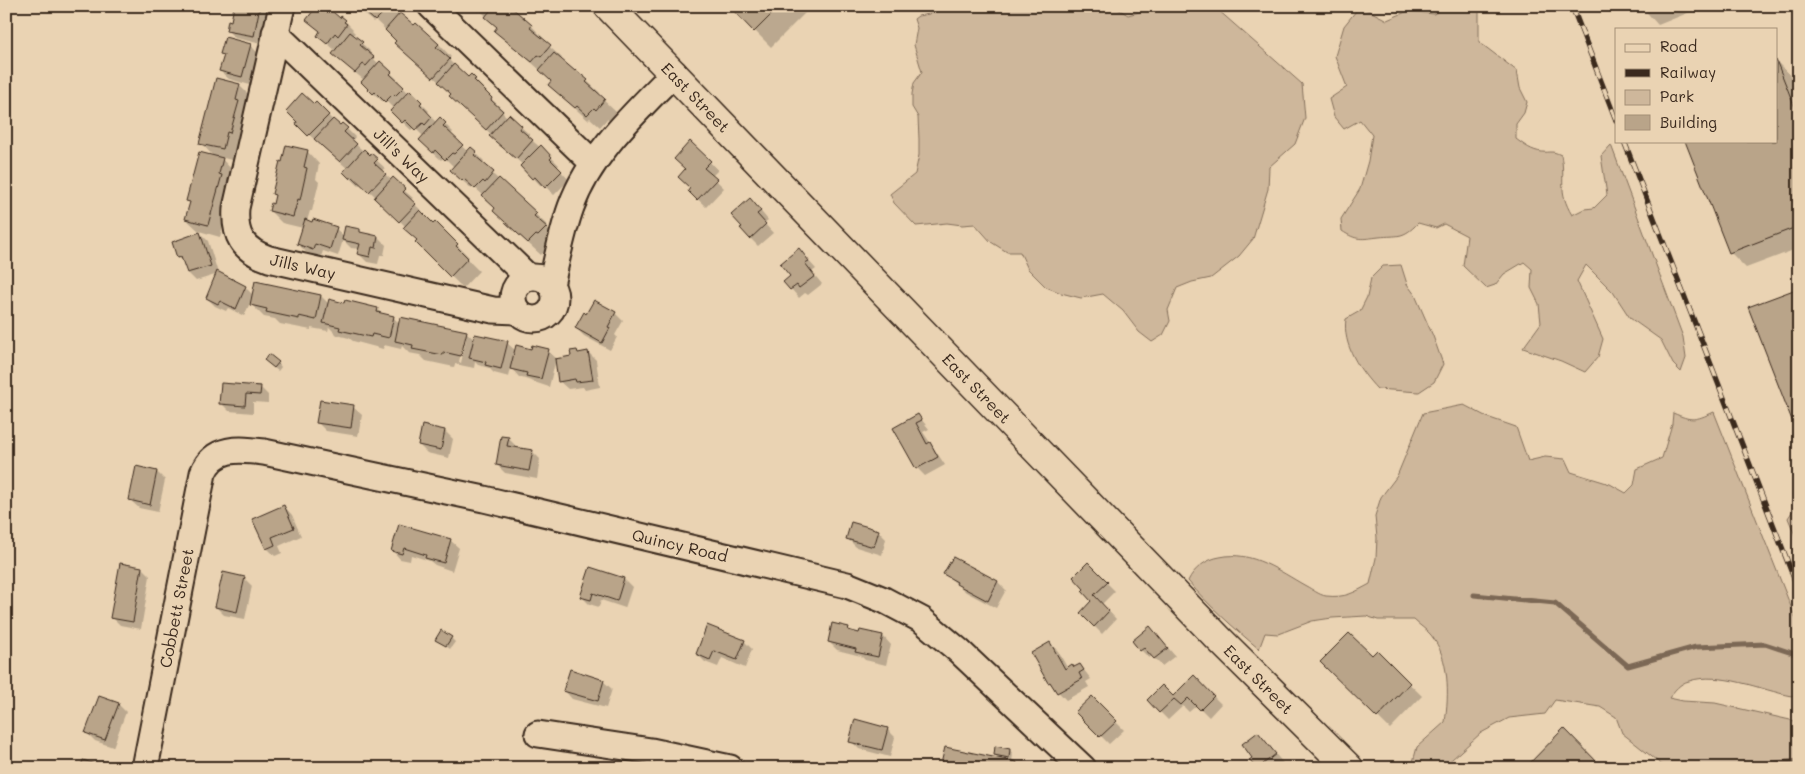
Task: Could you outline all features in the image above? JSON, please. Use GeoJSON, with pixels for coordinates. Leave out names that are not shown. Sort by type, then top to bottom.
{"type":"FeatureCollection","features":[{"type":"Feature","properties":{"kind":"main road","name":"East Street"},"geometry":{"type":"LineString","coordinates":[[608,6],[1219,639],[1345,766]]}},
{"type":"Feature","properties":{"kind":"street","name":"Jills Way"},"geometry":{"type":"LineString","coordinates":[[282,6],[236,208],[236,226],[242,241],[255,253],[269,259],[493,310],[517,311]]}},
{"type":"Feature","properties":{"kind":"street"},"geometry":{"type":"LineString","coordinates":[[431,6],[593,163]]}},
{"type":"Feature","properties":{"kind":"street","name":"Jill's Way"},"geometry":{"type":"LineString","coordinates":[[275,33],[540,281]]}},
{"type":"Feature","properties":{"kind":"street","name":"Jills Way"},"geometry":{"type":"LineString","coordinates":[[540,281],[571,206],[593,163],[626,123],[674,74]]}},
{"type":"Feature","properties":{"kind":"street","name":"Jills Way"},"geometry":{"type":"LineString","coordinates":[[522,280],[540,281],[554,291],[554,304],[546,315],[540,318],[527,319],[513,305],[513,291],[522,280]]}},
{"type":"Feature","properties":{"kind":"street","name":"Quincy Road"},"geometry":{"type":"LineString","coordinates":[[217,454],[242,450],[264,452],[484,499],[847,585],[884,600],[922,620],[958,650],[1082,768]]}},
{"type":"Feature","properties":{"kind":"street","name":"Cobbett Street"},"geometry":{"type":"LineString","coordinates":[[145,768],[202,473],[207,463],[217,454]]}},
{"type":"Feature","properties":{"kind":"street"},"geometry":{"type":"LineString","coordinates":[[538,734],[650,751],[730,768]]}},
{"type":"Feature","properties":{"kind":"green space"},"geometry":{"type":"Polygon","coordinates":[[[943,6],[1113,6],[1128,15],[1161,6],[1193,6],[1217,9],[1302,84],[1305,118],[1295,144],[1269,167],[1268,189],[1253,239],[1239,256],[1211,278],[1192,282],[1177,288],[1168,310],[1170,321],[1163,335],[1152,342],[1139,332],[1123,311],[1103,294],[1081,298],[1046,287],[1028,269],[1020,252],[1007,252],[991,242],[975,224],[947,223],[916,226],[894,203],[890,194],[915,174],[919,155],[918,117],[912,107],[912,94],[914,83],[922,72],[914,45],[917,28],[914,19],[918,16],[929,14],[943,6]]]}},
{"type":"Feature","properties":{"kind":"green space"},"geometry":{"type":"Polygon","coordinates":[[[1360,6],[1387,20],[1408,11],[1434,14],[1445,6],[1479,6],[1479,42],[1517,71],[1520,88],[1527,102],[1524,113],[1516,124],[1516,139],[1535,150],[1561,155],[1563,192],[1572,215],[1584,209],[1594,208],[1607,195],[1601,156],[1611,145],[1683,337],[1686,358],[1681,372],[1673,364],[1661,340],[1630,318],[1613,292],[1586,265],[1577,281],[1603,339],[1598,357],[1585,372],[1561,361],[1523,348],[1541,323],[1539,304],[1531,288],[1532,269],[1524,262],[1504,274],[1495,285],[1486,288],[1463,266],[1467,236],[1444,224],[1436,228],[1418,223],[1404,234],[1364,239],[1356,238],[1342,231],[1341,219],[1360,189],[1368,161],[1372,135],[1360,120],[1344,129],[1334,117],[1329,99],[1347,87],[1335,56],[1344,26],[1360,6]]]}},
{"type":"Feature","properties":{"kind":"green space"},"geometry":{"type":"Polygon","coordinates":[[[1401,265],[1407,284],[1415,295],[1443,364],[1434,382],[1419,392],[1377,389],[1364,374],[1354,357],[1345,329],[1346,319],[1360,311],[1367,297],[1371,278],[1383,266],[1401,265]]]}},
{"type":"Feature","properties":{"kind":"green space"},"geometry":{"type":"Polygon","coordinates":[[[1464,405],[1487,417],[1516,427],[1528,461],[1545,457],[1565,459],[1571,472],[1610,484],[1626,493],[1634,485],[1637,469],[1662,458],[1672,424],[1673,413],[1693,419],[1714,412],[1799,627],[1799,691],[1792,696],[1740,682],[1714,678],[1689,681],[1675,690],[1669,698],[1715,703],[1799,722],[1799,768],[1666,768],[1622,733],[1616,717],[1600,707],[1555,700],[1545,714],[1509,718],[1481,733],[1451,760],[1432,768],[1427,768],[1413,762],[1417,747],[1445,722],[1447,677],[1442,655],[1437,644],[1429,633],[1414,620],[1378,620],[1366,616],[1312,621],[1278,634],[1265,633],[1259,649],[1204,599],[1188,581],[1197,568],[1206,562],[1215,558],[1243,556],[1265,563],[1326,596],[1349,594],[1370,584],[1376,558],[1375,516],[1381,497],[1397,476],[1423,413],[1464,405]]]}},
{"type":"Feature","properties":{"kind":"green space"},"geometry":{"type":"Polygon","coordinates":[[[1799,478],[1799,545],[1788,518],[1794,509],[1793,494],[1796,479],[1799,478]]]}},
{"type":"Feature","properties":{"kind":"building"},"geometry":{"type":"Polygon","coordinates":[[[234,6],[260,6],[254,36],[226,31],[228,20],[231,21],[234,6]]]}},
{"type":"Feature","properties":{"kind":"building"},"geometry":{"type":"Polygon","coordinates":[[[317,6],[326,6],[340,18],[341,16],[346,20],[344,22],[347,24],[338,36],[335,33],[327,44],[317,36],[320,31],[306,20],[317,6]]]}},
{"type":"Feature","properties":{"kind":"building"},"geometry":{"type":"Polygon","coordinates":[[[356,6],[390,6],[375,21],[356,6]]]}},
{"type":"Feature","properties":{"kind":"building"},"geometry":{"type":"Polygon","coordinates":[[[494,6],[510,6],[532,25],[530,28],[551,45],[541,57],[538,55],[532,62],[494,31],[497,27],[485,17],[494,6]]]}},
{"type":"Feature","properties":{"kind":"building"},"geometry":{"type":"Polygon","coordinates":[[[729,6],[780,6],[754,32],[729,6]]]}},
{"type":"Feature","properties":{"kind":"building"},"geometry":{"type":"Polygon","coordinates":[[[400,13],[414,25],[416,23],[439,44],[436,47],[450,59],[433,78],[394,43],[396,41],[385,30],[400,13]]]}},
{"type":"Feature","properties":{"kind":"building"},"geometry":{"type":"Polygon","coordinates":[[[350,32],[363,42],[360,45],[374,57],[366,66],[363,64],[355,73],[332,54],[350,32]]]}},
{"type":"Feature","properties":{"kind":"building"},"geometry":{"type":"Polygon","coordinates":[[[225,37],[251,44],[242,77],[219,71],[224,55],[220,54],[225,37]]]}},
{"type":"Feature","properties":{"kind":"building"},"geometry":{"type":"Polygon","coordinates":[[[554,53],[588,80],[586,82],[605,99],[596,110],[594,108],[587,115],[577,106],[575,108],[548,85],[551,81],[539,70],[554,53]]]}},
{"type":"Feature","properties":{"kind":"building"},"geometry":{"type":"Polygon","coordinates":[[[380,61],[404,87],[385,102],[375,92],[373,94],[361,82],[380,61]]]}},
{"type":"Feature","properties":{"kind":"building"},"geometry":{"type":"Polygon","coordinates":[[[454,64],[468,77],[471,74],[476,79],[474,80],[492,98],[491,100],[503,111],[486,130],[449,96],[451,94],[438,82],[454,64]]]}},
{"type":"Feature","properties":{"kind":"building"},"geometry":{"type":"Polygon","coordinates":[[[1778,65],[1799,118],[1799,226],[1729,253],[1685,142],[1778,142],[1778,65]]]}},
{"type":"Feature","properties":{"kind":"building"},"geometry":{"type":"Polygon","coordinates":[[[216,78],[240,84],[236,100],[239,101],[230,133],[227,132],[223,149],[199,144],[216,78]]]}},
{"type":"Feature","properties":{"kind":"building"},"geometry":{"type":"Polygon","coordinates":[[[410,90],[422,102],[420,104],[432,117],[425,125],[423,123],[415,130],[405,120],[402,123],[390,111],[410,90]]]}},
{"type":"Feature","properties":{"kind":"building"},"geometry":{"type":"Polygon","coordinates":[[[302,93],[314,104],[316,102],[329,115],[308,136],[286,111],[302,93]]]}},
{"type":"Feature","properties":{"kind":"building"},"geometry":{"type":"Polygon","coordinates":[[[509,114],[522,126],[520,129],[533,140],[516,159],[489,136],[509,114]]]}},
{"type":"Feature","properties":{"kind":"building"},"geometry":{"type":"Polygon","coordinates":[[[440,117],[446,123],[443,126],[463,145],[445,160],[435,150],[433,153],[419,140],[440,117]]]}},
{"type":"Feature","properties":{"kind":"building"},"geometry":{"type":"Polygon","coordinates":[[[333,119],[340,125],[342,123],[348,128],[344,132],[357,144],[340,162],[314,139],[333,119]]]}},
{"type":"Feature","properties":{"kind":"building"},"geometry":{"type":"Polygon","coordinates":[[[690,141],[711,161],[704,168],[717,179],[697,200],[688,191],[690,188],[678,177],[685,169],[674,159],[690,141]]]}},
{"type":"Feature","properties":{"kind":"building"},"geometry":{"type":"Polygon","coordinates":[[[286,145],[308,150],[304,167],[307,168],[300,200],[298,199],[293,217],[269,211],[271,203],[273,204],[275,195],[272,194],[286,145]]]}},
{"type":"Feature","properties":{"kind":"building"},"geometry":{"type":"Polygon","coordinates":[[[541,145],[552,157],[550,159],[562,171],[545,188],[535,177],[532,179],[520,166],[541,145]]]}},
{"type":"Feature","properties":{"kind":"building"},"geometry":{"type":"Polygon","coordinates":[[[471,147],[477,152],[474,155],[494,172],[485,183],[483,181],[475,189],[450,170],[471,147]]]}},
{"type":"Feature","properties":{"kind":"building"},"geometry":{"type":"Polygon","coordinates":[[[364,149],[378,159],[374,163],[386,174],[369,192],[352,176],[350,179],[343,172],[364,149]]]}},
{"type":"Feature","properties":{"kind":"building"},"geometry":{"type":"Polygon","coordinates":[[[199,152],[223,158],[219,174],[222,175],[208,225],[185,219],[190,202],[186,201],[199,152]]]}},
{"type":"Feature","properties":{"kind":"building"},"geometry":{"type":"Polygon","coordinates":[[[393,177],[406,189],[403,192],[416,204],[399,222],[374,198],[393,177]]]}},
{"type":"Feature","properties":{"kind":"building"},"geometry":{"type":"Polygon","coordinates":[[[499,178],[537,213],[534,216],[547,227],[528,243],[493,211],[495,208],[482,196],[499,178]]]}},
{"type":"Feature","properties":{"kind":"building"},"geometry":{"type":"Polygon","coordinates":[[[750,198],[761,211],[757,214],[766,224],[750,239],[731,215],[750,198]]]}},
{"type":"Feature","properties":{"kind":"building"},"geometry":{"type":"Polygon","coordinates":[[[420,210],[433,223],[435,221],[458,244],[456,246],[468,258],[450,277],[415,242],[417,240],[403,228],[420,210]]]}},
{"type":"Feature","properties":{"kind":"building"},"geometry":{"type":"Polygon","coordinates":[[[305,219],[312,222],[313,219],[337,227],[330,249],[315,244],[313,250],[297,244],[305,219]]]}},
{"type":"Feature","properties":{"kind":"building"},"geometry":{"type":"Polygon","coordinates":[[[345,226],[378,236],[376,248],[372,247],[370,257],[357,254],[360,244],[342,240],[345,226]]]}},
{"type":"Feature","properties":{"kind":"building"},"geometry":{"type":"Polygon","coordinates":[[[200,232],[211,266],[187,273],[181,257],[177,258],[172,242],[200,232]]]}},
{"type":"Feature","properties":{"kind":"building"},"geometry":{"type":"Polygon","coordinates":[[[799,248],[809,261],[805,263],[815,276],[799,288],[797,285],[790,290],[783,282],[790,276],[780,264],[799,248]]]}},
{"type":"Feature","properties":{"kind":"building"},"geometry":{"type":"Polygon","coordinates":[[[217,271],[246,286],[236,309],[220,301],[218,304],[206,298],[217,271]]]}},
{"type":"Feature","properties":{"kind":"building"},"geometry":{"type":"Polygon","coordinates":[[[255,281],[321,295],[316,320],[299,316],[299,319],[266,312],[267,309],[250,305],[255,281]]]}},
{"type":"Feature","properties":{"kind":"building"},"geometry":{"type":"Polygon","coordinates":[[[1799,288],[1799,427],[1795,428],[1748,307],[1799,288]]]}},
{"type":"Feature","properties":{"kind":"building"},"geometry":{"type":"Polygon","coordinates":[[[329,299],[344,303],[345,300],[378,308],[377,312],[394,316],[389,338],[372,334],[371,337],[339,330],[340,327],[323,323],[329,299]]]}},
{"type":"Feature","properties":{"kind":"building"},"geometry":{"type":"Polygon","coordinates":[[[594,300],[616,312],[602,343],[575,328],[584,312],[586,314],[594,300]]]}},
{"type":"Feature","properties":{"kind":"building"},"geometry":{"type":"Polygon","coordinates":[[[400,317],[467,331],[461,356],[443,352],[443,355],[412,349],[413,345],[395,341],[400,317]]]}},
{"type":"Feature","properties":{"kind":"building"},"geometry":{"type":"Polygon","coordinates":[[[475,334],[508,341],[501,369],[485,365],[486,362],[469,358],[475,334]]]}},
{"type":"Feature","properties":{"kind":"building"},"geometry":{"type":"Polygon","coordinates":[[[516,345],[531,349],[532,345],[549,349],[541,379],[526,376],[527,373],[510,369],[516,345]]]}},
{"type":"Feature","properties":{"kind":"building"},"geometry":{"type":"Polygon","coordinates":[[[577,350],[578,353],[588,351],[593,380],[576,382],[575,379],[558,382],[555,359],[571,356],[570,351],[577,350]]]}},
{"type":"Feature","properties":{"kind":"building"},"geometry":{"type":"Polygon","coordinates":[[[269,354],[279,362],[274,368],[264,360],[269,354]]]}},
{"type":"Feature","properties":{"kind":"building"},"geometry":{"type":"Polygon","coordinates":[[[221,383],[261,386],[260,395],[246,394],[245,406],[219,404],[221,383]]]}},
{"type":"Feature","properties":{"kind":"building"},"geometry":{"type":"Polygon","coordinates":[[[320,400],[354,405],[351,428],[316,423],[320,400]]]}},
{"type":"Feature","properties":{"kind":"building"},"geometry":{"type":"Polygon","coordinates":[[[918,414],[922,420],[916,423],[927,444],[930,442],[938,457],[916,469],[893,428],[918,414]]]}},
{"type":"Feature","properties":{"kind":"building"},"geometry":{"type":"Polygon","coordinates":[[[422,425],[445,430],[441,450],[418,445],[422,425]]]}},
{"type":"Feature","properties":{"kind":"building"},"geometry":{"type":"Polygon","coordinates":[[[501,436],[509,437],[507,446],[533,450],[529,471],[496,465],[501,436]]]}},
{"type":"Feature","properties":{"kind":"building"},"geometry":{"type":"Polygon","coordinates":[[[136,466],[157,471],[150,505],[129,500],[136,466]]]}},
{"type":"Feature","properties":{"kind":"building"},"geometry":{"type":"Polygon","coordinates":[[[284,505],[294,528],[272,537],[275,545],[266,549],[252,519],[284,505]]]}},
{"type":"Feature","properties":{"kind":"building"},"geometry":{"type":"Polygon","coordinates":[[[851,522],[879,530],[874,547],[846,539],[851,522]]]}},
{"type":"Feature","properties":{"kind":"building"},"geometry":{"type":"Polygon","coordinates":[[[399,524],[451,539],[444,563],[425,558],[426,555],[404,548],[402,554],[391,551],[399,524]]]}},
{"type":"Feature","properties":{"kind":"building"},"geometry":{"type":"Polygon","coordinates":[[[953,557],[998,581],[988,601],[956,584],[957,582],[943,574],[953,557]]]}},
{"type":"Feature","properties":{"kind":"building"},"geometry":{"type":"Polygon","coordinates":[[[1088,562],[1108,582],[1094,595],[1109,611],[1094,627],[1080,613],[1091,601],[1082,591],[1084,589],[1073,577],[1088,562]]]}},
{"type":"Feature","properties":{"kind":"building"},"geometry":{"type":"Polygon","coordinates":[[[120,563],[142,567],[133,622],[110,618],[120,563]]]}},
{"type":"Feature","properties":{"kind":"building"},"geometry":{"type":"Polygon","coordinates":[[[590,567],[624,578],[617,601],[593,593],[591,600],[580,597],[590,567]]]}},
{"type":"Feature","properties":{"kind":"building"},"geometry":{"type":"Polygon","coordinates":[[[223,572],[245,577],[237,612],[215,607],[223,572]]]}},
{"type":"Feature","properties":{"kind":"building"},"geometry":{"type":"Polygon","coordinates":[[[832,623],[849,627],[848,630],[859,633],[860,630],[883,635],[878,657],[855,652],[856,649],[828,642],[832,623]]]}},
{"type":"Feature","properties":{"kind":"building"},"geometry":{"type":"Polygon","coordinates":[[[707,625],[745,640],[737,660],[714,651],[710,660],[696,654],[707,625]]]}},
{"type":"Feature","properties":{"kind":"building"},"geometry":{"type":"Polygon","coordinates":[[[1150,626],[1168,648],[1154,659],[1144,648],[1140,651],[1132,641],[1150,626]]]}},
{"type":"Feature","properties":{"kind":"building"},"geometry":{"type":"Polygon","coordinates":[[[441,630],[452,637],[446,646],[435,640],[441,630]]]}},
{"type":"Feature","properties":{"kind":"building"},"geometry":{"type":"Polygon","coordinates":[[[1349,633],[1372,655],[1377,650],[1410,683],[1377,718],[1320,662],[1349,633]]]}},
{"type":"Feature","properties":{"kind":"building"},"geometry":{"type":"Polygon","coordinates":[[[1050,642],[1065,669],[1072,664],[1074,667],[1080,664],[1084,670],[1079,673],[1082,679],[1057,693],[1050,682],[1048,683],[1031,653],[1050,642]]]}},
{"type":"Feature","properties":{"kind":"building"},"geometry":{"type":"Polygon","coordinates":[[[570,669],[604,680],[598,701],[563,691],[570,669]]]}},
{"type":"Feature","properties":{"kind":"building"},"geometry":{"type":"Polygon","coordinates":[[[1194,675],[1214,696],[1200,710],[1188,698],[1181,705],[1174,699],[1159,713],[1147,700],[1162,685],[1173,696],[1194,675]]]}},
{"type":"Feature","properties":{"kind":"building"},"geometry":{"type":"Polygon","coordinates":[[[99,696],[119,703],[105,740],[85,733],[99,696]]]}},
{"type":"Feature","properties":{"kind":"building"},"geometry":{"type":"Polygon","coordinates":[[[1092,696],[1117,721],[1100,737],[1075,712],[1092,696]]]}},
{"type":"Feature","properties":{"kind":"building"},"geometry":{"type":"Polygon","coordinates":[[[855,719],[888,728],[882,750],[849,742],[855,719]]]}},
{"type":"Feature","properties":{"kind":"building"},"geometry":{"type":"Polygon","coordinates":[[[1564,728],[1603,768],[1525,768],[1564,728]]]}},
{"type":"Feature","properties":{"kind":"building"},"geometry":{"type":"Polygon","coordinates":[[[1258,732],[1276,754],[1263,764],[1266,768],[1256,768],[1249,760],[1252,758],[1242,744],[1258,732]]]}},
{"type":"Feature","properties":{"kind":"building"},"geometry":{"type":"Polygon","coordinates":[[[995,746],[1010,749],[1009,758],[994,755],[995,746]]]}},
{"type":"Feature","properties":{"kind":"building"},"geometry":{"type":"Polygon","coordinates":[[[945,747],[1017,762],[1015,768],[940,768],[945,747]]]}},
{"type":"Feature","properties":{"kind":"building"},"geometry":{"type":"Polygon","coordinates":[[[83,760],[95,764],[94,768],[80,768],[83,760]]]}},
{"type":"Feature","properties":{"kind":"waterway"},"geometry":{"type":"LineString","coordinates":[[1474,595],[1555,603],[1628,666],[1696,647],[1765,644],[1795,654],[1799,661]]}},
{"type":"Feature","properties":{"kind":"waterway"},"geometry":{"type":"LineString","coordinates":[[1731,768],[1799,761]]}},
{"type":"Feature","properties":{"kind":"railway"},"geometry":{"type":"LineString","coordinates":[[1572,6],[1615,117]]}},
{"type":"Feature","properties":{"kind":"railway"},"geometry":{"type":"LineString","coordinates":[[1624,142],[1799,591]]}}]}
